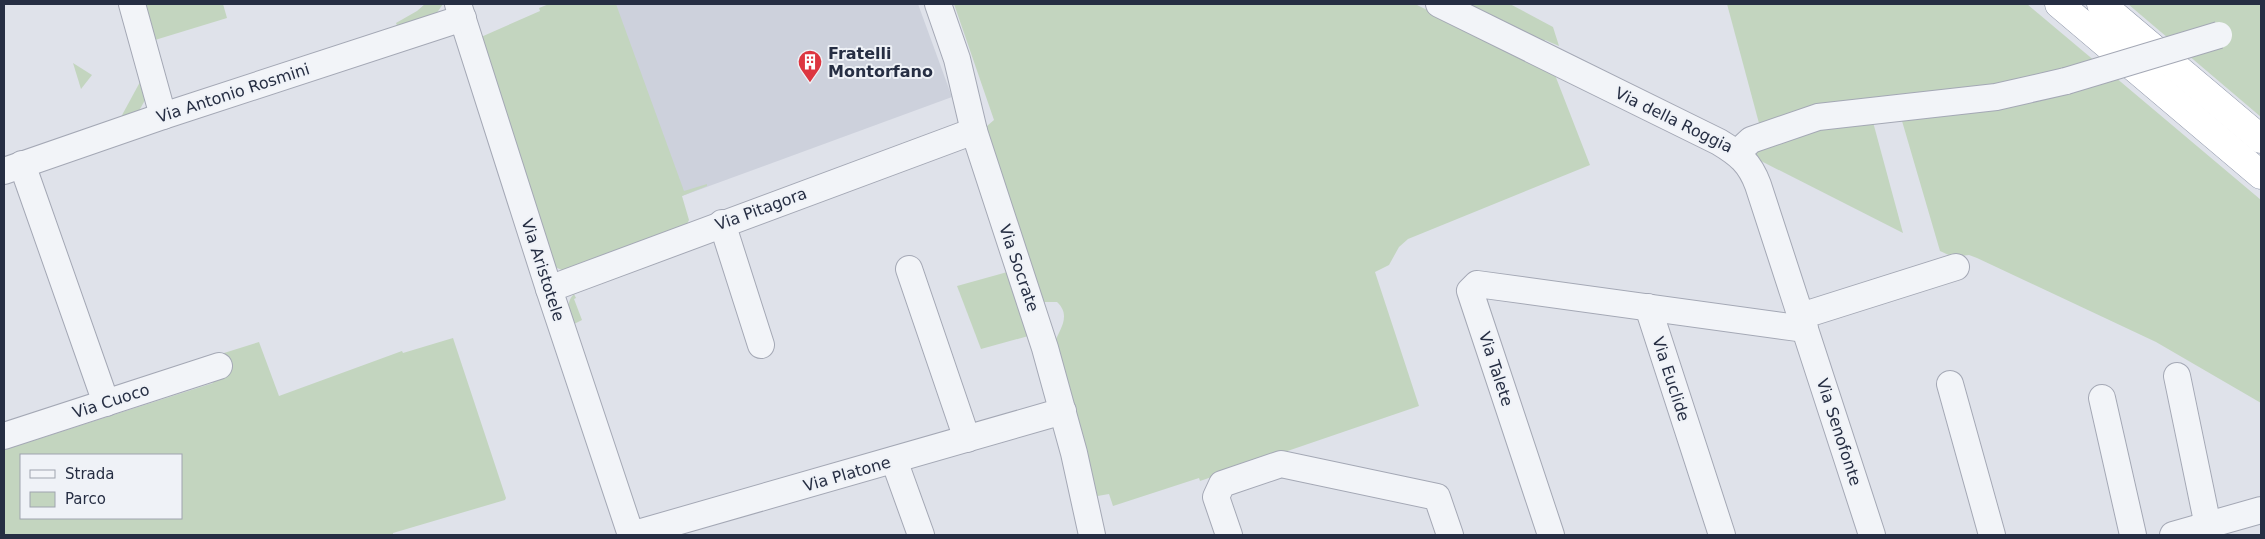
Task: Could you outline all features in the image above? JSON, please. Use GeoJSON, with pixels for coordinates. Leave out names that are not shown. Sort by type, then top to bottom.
{"type":"FeatureCollection","features":[{"type":"Feature","properties":{"kind":"highway"},"geometry":{"type":"LineString","coordinates":[[2058,4],[2261,175]]}},
{"type":"Feature","properties":{"kind":"highway"},"geometry":{"type":"LineString","coordinates":[[2101,4],[2261,139]]}},
{"type":"Feature","properties":{"kind":"street"},"geometry":{"type":"LineString","coordinates":[[132,4],[163,116]]}},
{"type":"Feature","properties":{"kind":"street","name":"Via Socrate"},"geometry":{"type":"LineString","coordinates":[[938,4],[957,58],[974,131],[1040,330],[1063,411],[1092,535]]}},
{"type":"Feature","properties":{"kind":"street","name":"Via della Roggia"},"geometry":{"type":"LineString","coordinates":[[1439,4],[1737,153],[1751,140],[1818,117],[1996,97],[2066,81],[2219,35]]}},
{"type":"Feature","properties":{"kind":"street","name":"Via Antonio Rosmini"},"geometry":{"type":"LineString","coordinates":[[13,168],[460,11]]}},
{"type":"Feature","properties":{"kind":"street","name":"Via Aristotele"},"geometry":{"type":"LineString","coordinates":[[460,11],[549,289],[631,535]]}},
{"type":"Feature","properties":{"kind":"street","name":"Via Pitagora"},"geometry":{"type":"LineString","coordinates":[[549,289],[974,131]]}},
{"type":"Feature","properties":{"kind":"street","name":"Via Senofonte"},"geometry":{"type":"LineString","coordinates":[[1737,153],[1746,161],[1756,178],[1872,535]]}},
{"type":"Feature","properties":{"kind":"street"},"geometry":{"type":"LineString","coordinates":[[13,168],[106,403]]}},
{"type":"Feature","properties":{"kind":"street"},"geometry":{"type":"LineString","coordinates":[[722,224],[761,345]]}},
{"type":"Feature","properties":{"kind":"street"},"geometry":{"type":"LineString","coordinates":[[1648,307],[1803,322],[1956,267]]}},
{"type":"Feature","properties":{"kind":"street"},"geometry":{"type":"LineString","coordinates":[[909,269],[967,439]]}},
{"type":"Feature","properties":{"kind":"street","name":"Via Talete"},"geometry":{"type":"LineString","coordinates":[[1551,535],[1470,291],[1478,284],[1648,307]]}},
{"type":"Feature","properties":{"kind":"street","name":"Via Euclide"},"geometry":{"type":"LineString","coordinates":[[1648,307],[1722,535]]}},
{"type":"Feature","properties":{"kind":"street","name":"Via Cuoco"},"geometry":{"type":"LineString","coordinates":[[4,436],[219,366]]}},
{"type":"Feature","properties":{"kind":"street"},"geometry":{"type":"LineString","coordinates":[[2177,376],[2208,526]]}},
{"type":"Feature","properties":{"kind":"street"},"geometry":{"type":"LineString","coordinates":[[1950,384],[1992,535]]}},
{"type":"Feature","properties":{"kind":"street"},"geometry":{"type":"LineString","coordinates":[[2102,398],[2133,535]]}},
{"type":"Feature","properties":{"kind":"street","name":"Via Platone"},"geometry":{"type":"LineString","coordinates":[[631,535],[1063,411]]}},
{"type":"Feature","properties":{"kind":"street"},"geometry":{"type":"LineString","coordinates":[[894,460],[921,535]]}},
{"type":"Feature","properties":{"kind":"street"},"geometry":{"type":"LineString","coordinates":[[1229,535],[1216,497],[1222,484],[1281,464],[1437,497],[1450,535]]}},
{"type":"Feature","properties":{"kind":"street"},"geometry":{"type":"LineString","coordinates":[[2173,535],[2261,510]]}},
{"type":"Feature","properties":{"kind":"shaded area"},"geometry":{"type":"Polygon","coordinates":[[[612,4],[918,4],[952,97],[682,196],[612,4]]]}},
{"type":"Feature","properties":{"kind":"green space"},"geometry":{"type":"Polygon","coordinates":[[[145,4],[223,4],[227,18],[155,40],[145,4]]]}},
{"type":"Feature","properties":{"kind":"green space"},"geometry":{"type":"Polygon","coordinates":[[[425,4],[443,4],[436,14],[398,28],[396,23],[425,4]]]}},
{"type":"Feature","properties":{"kind":"green space"},"geometry":{"type":"Polygon","coordinates":[[[549,4],[616,4],[684,191],[707,184],[707,186],[682,196],[689,220],[686,226],[564,271],[555,267],[481,37],[540,11],[539,8],[549,4]]]}},
{"type":"Feature","properties":{"kind":"green space"},"geometry":{"type":"Polygon","coordinates":[[[954,4],[1415,4],[1543,67],[1555,75],[1590,165],[1408,239],[1399,247],[1389,265],[1375,272],[1419,406],[1200,481],[1199,478],[1113,506],[1109,494],[1092,497],[1054,344],[1063,323],[1064,312],[1057,302],[1041,302],[983,136],[987,126],[994,120],[954,4]]]}},
{"type":"Feature","properties":{"kind":"green space"},"geometry":{"type":"Polygon","coordinates":[[[1458,4],[1510,4],[1553,27],[1559,46],[1545,40],[1542,47],[1458,4]]]}},
{"type":"Feature","properties":{"kind":"green space"},"geometry":{"type":"Polygon","coordinates":[[[1727,4],[2027,4],[2096,62],[2063,71],[1760,127],[1727,4]]]}},
{"type":"Feature","properties":{"kind":"green space"},"geometry":{"type":"Polygon","coordinates":[[[2128,4],[2261,4],[2261,117],[2128,4]]]}},
{"type":"Feature","properties":{"kind":"green space"},"geometry":{"type":"Polygon","coordinates":[[[73,63],[92,75],[81,89],[73,63]]]}},
{"type":"Feature","properties":{"kind":"green space"},"geometry":{"type":"Polygon","coordinates":[[[2115,77],[2261,200],[2261,403],[2156,342],[1977,258],[1969,255],[1953,257],[1940,251],[1902,121],[1903,116],[2115,77]]]}},
{"type":"Feature","properties":{"kind":"green space"},"geometry":{"type":"Polygon","coordinates":[[[140,82],[145,100],[139,111],[121,117],[140,82]]]}},
{"type":"Feature","properties":{"kind":"green space"},"geometry":{"type":"Polygon","coordinates":[[[1873,122],[1903,233],[1761,161],[1755,153],[1756,148],[1809,128],[1873,122]]]}},
{"type":"Feature","properties":{"kind":"green space"},"geometry":{"type":"Polygon","coordinates":[[[1011,271],[1032,335],[981,349],[957,286],[1011,271]]]}},
{"type":"Feature","properties":{"kind":"green space"},"geometry":{"type":"Polygon","coordinates":[[[574,294],[582,320],[572,325],[569,301],[574,294]]]}},
{"type":"Feature","properties":{"kind":"green space"},"geometry":{"type":"Polygon","coordinates":[[[453,338],[506,498],[505,500],[393,533],[393,535],[4,535],[4,450],[213,383],[212,378],[230,372],[224,353],[259,342],[279,396],[402,351],[403,353],[453,338]]]}},
{"type":"Feature","properties":{"kind":"place","name":"Fratelli Montorfano"},"geometry":{"type":"Point","coordinates":[810,83]}}]}
